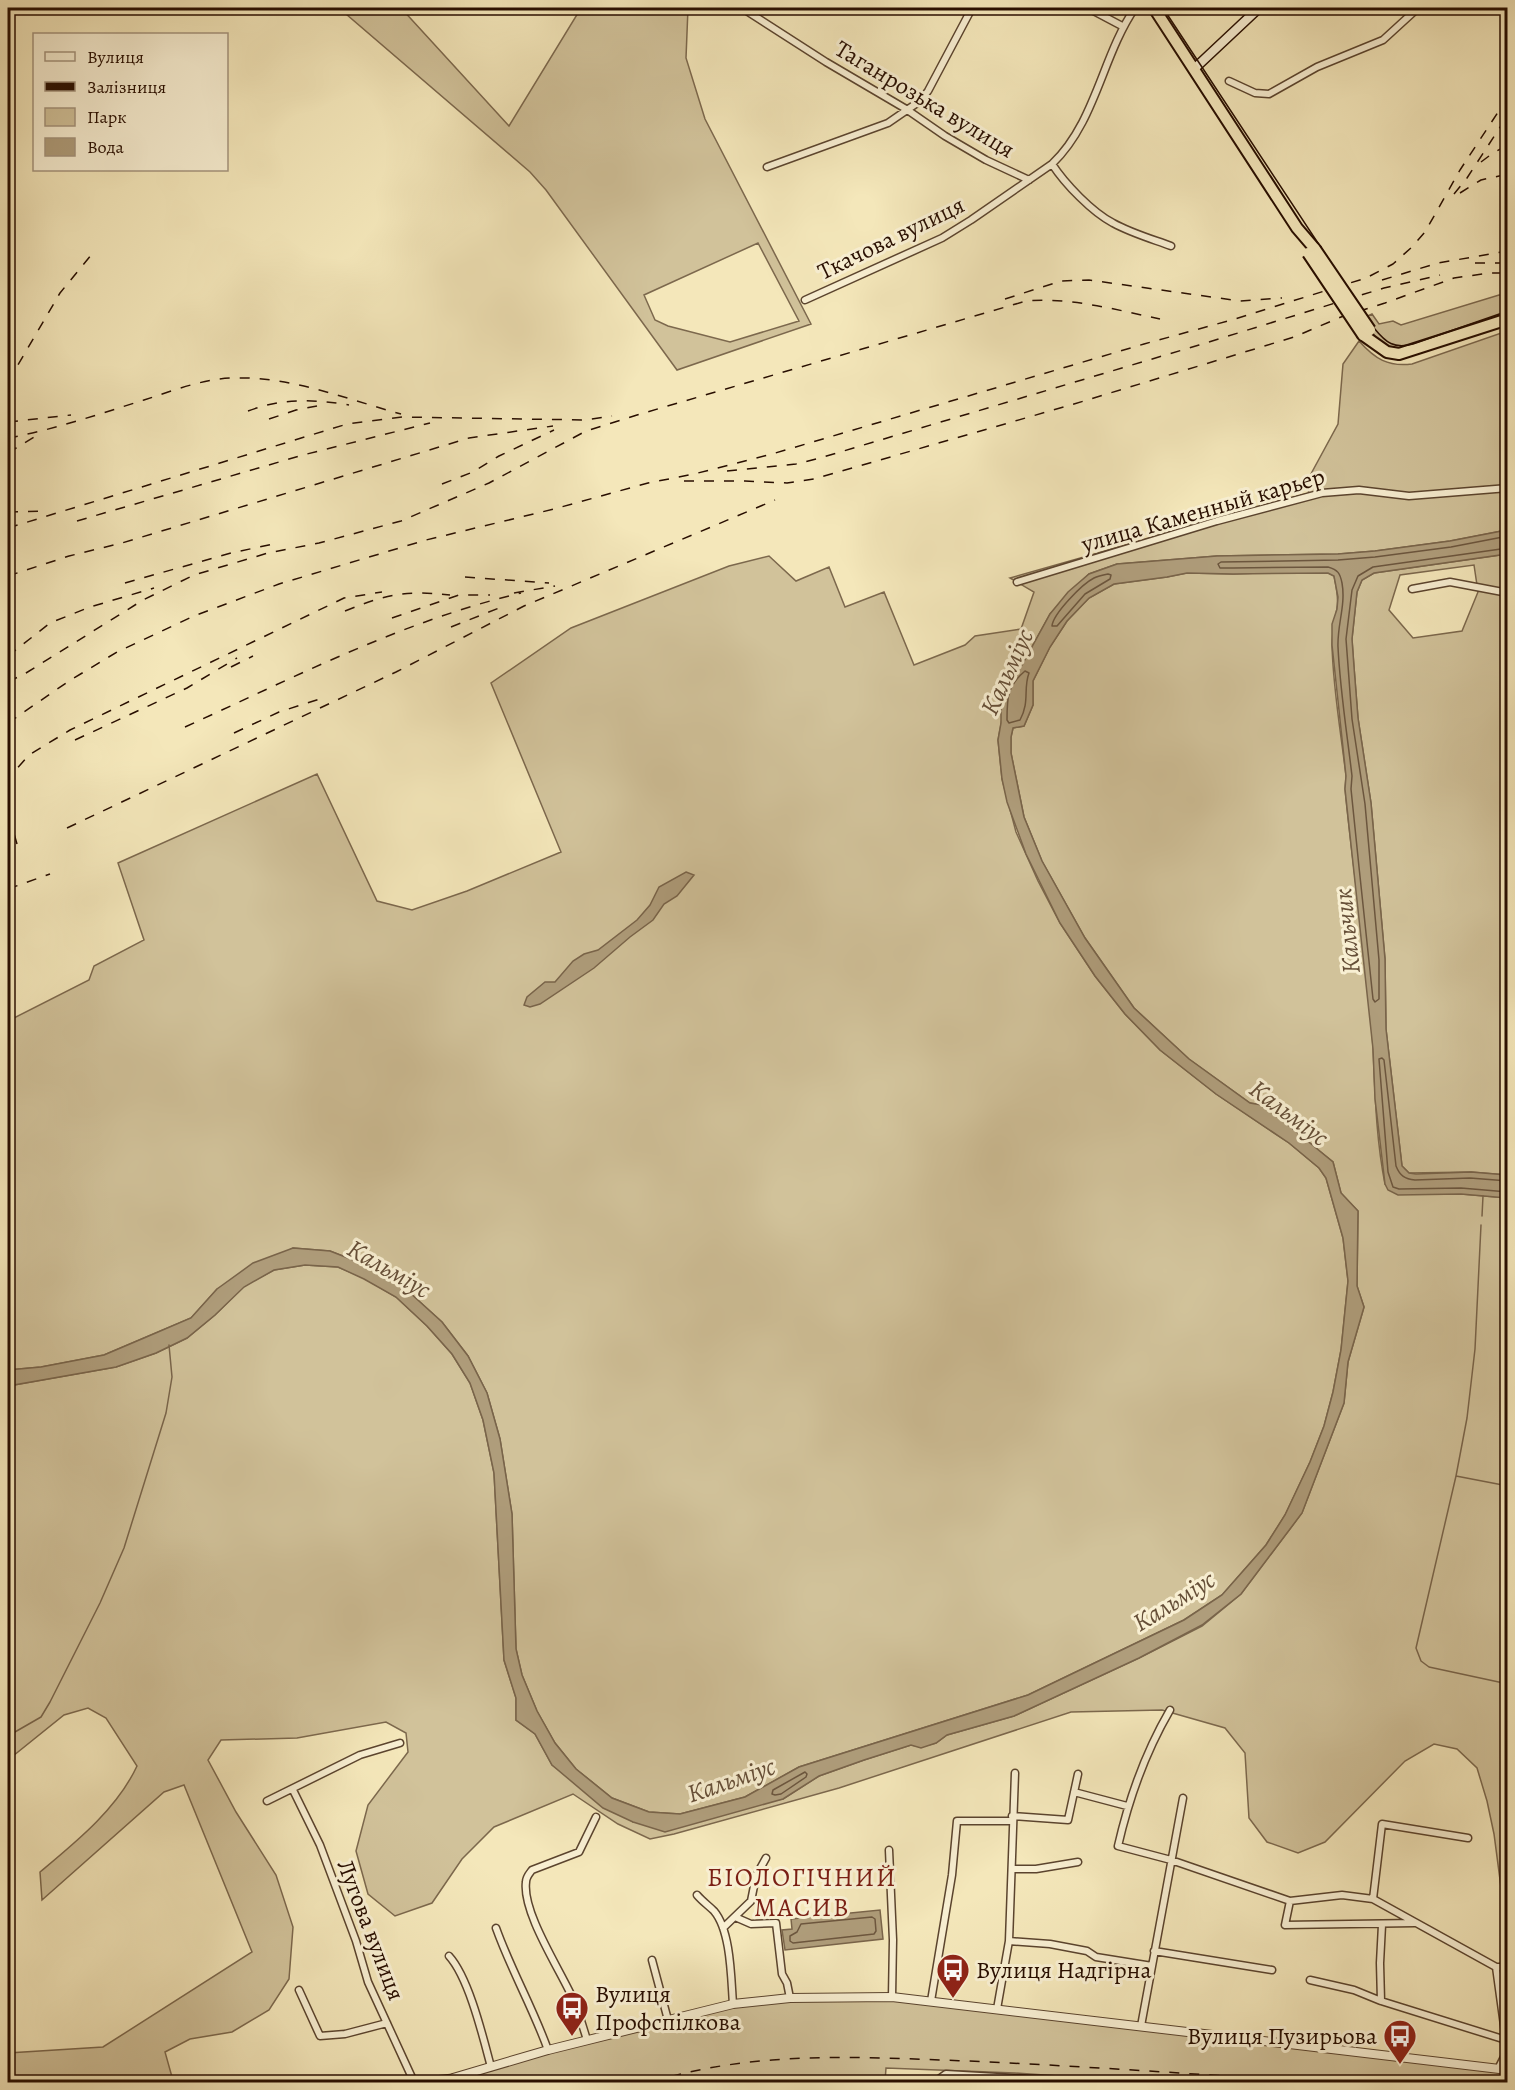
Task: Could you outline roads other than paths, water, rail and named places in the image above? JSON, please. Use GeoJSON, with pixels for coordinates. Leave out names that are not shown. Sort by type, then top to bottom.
{"type":"FeatureCollection","features":[{"type":"Feature","properties":{"kind":"highway"},"geometry":{"type":"LineString","coordinates":[[1154,8],[1366,333],[1378,347],[1392,354],[1407,353],[1508,319]]}},
{"type":"Feature","properties":{"kind":"main road"},"geometry":{"type":"LineString","coordinates":[[1194,69],[1259,8]]}},
{"type":"Feature","properties":{"kind":"street","name":"Таганрозька вулиця"},"geometry":{"type":"LineString","coordinates":[[742,8],[826,62],[906,109],[945,136],[986,160],[1029,180]]}},
{"type":"Feature","properties":{"kind":"street"},"geometry":{"type":"LineString","coordinates":[[767,167],[884,124],[925,96],[972,8]]}},
{"type":"Feature","properties":{"kind":"street"},"geometry":{"type":"LineString","coordinates":[[1088,8],[1122,26]]}},
{"type":"Feature","properties":{"kind":"street","name":"Ткачова вулиця"},"geometry":{"type":"LineString","coordinates":[[805,300],[942,238],[1052,164],[1064,153],[1081,126],[1122,26],[1135,8]]}},
{"type":"Feature","properties":{"kind":"street"},"geometry":{"type":"LineString","coordinates":[[1229,81],[1255,93],[1269,94],[1317,67],[1383,40],[1415,8]]}},
{"type":"Feature","properties":{"kind":"street"},"geometry":{"type":"LineString","coordinates":[[1052,164],[1060,176],[1105,219],[1171,246]]}},
{"type":"Feature","properties":{"kind":"street","name":"улица Каменный карьер"},"geometry":{"type":"LineString","coordinates":[[1017,582],[1217,521],[1322,493],[1359,490],[1409,496],[1508,488]]}},
{"type":"Feature","properties":{"kind":"street"},"geometry":{"type":"LineString","coordinates":[[1412,589],[1450,582],[1508,593]]}},
{"type":"Feature","properties":{"kind":"street"},"geometry":{"type":"LineString","coordinates":[[1170,1710],[1153,1739],[1127,1806],[1118,1846],[1171,1860],[1290,1901],[1342,1895],[1372,1899],[1496,1967],[1508,1967]]}},
{"type":"Feature","properties":{"kind":"street"},"geometry":{"type":"LineString","coordinates":[[267,1801],[360,1755],[400,1743]]}},
{"type":"Feature","properties":{"kind":"street"},"geometry":{"type":"LineString","coordinates":[[997,2009],[1009,1941],[1015,1773]]}},
{"type":"Feature","properties":{"kind":"street"},"geometry":{"type":"LineString","coordinates":[[931,2001],[952,1875],[957,1821],[1012,1818],[1068,1820],[1078,1774]]}},
{"type":"Feature","properties":{"kind":"street","name":"Лугова вулиця"},"geometry":{"type":"LineString","coordinates":[[293,1790],[320,1845],[356,1941],[368,1982],[415,2082]]}},
{"type":"Feature","properties":{"kind":"street"},"geometry":{"type":"LineString","coordinates":[[1074,1792],[1127,1806]]}},
{"type":"Feature","properties":{"kind":"street"},"geometry":{"type":"LineString","coordinates":[[1141,2026],[1183,1798]]}},
{"type":"Feature","properties":{"kind":"street"},"geometry":{"type":"LineString","coordinates":[[587,2040],[574,2001],[536,1924],[527,1901],[525,1883],[532,1870],[579,1852],[596,1817]]}},
{"type":"Feature","properties":{"kind":"street"},"geometry":{"type":"LineString","coordinates":[[1372,1899],[1382,1824],[1468,1838]]}},
{"type":"Feature","properties":{"kind":"street"},"geometry":{"type":"LineString","coordinates":[[889,1850],[892,1996]]}},
{"type":"Feature","properties":{"kind":"street"},"geometry":{"type":"LineString","coordinates":[[723,1928],[751,1901],[756,1876],[766,1858]]}},
{"type":"Feature","properties":{"kind":"street"},"geometry":{"type":"LineString","coordinates":[[1012,1869],[1036,1869],[1078,1862]]}},
{"type":"Feature","properties":{"kind":"street"},"geometry":{"type":"LineString","coordinates":[[697,1895],[715,1912],[723,1928],[730,1963],[734,2004]]}},
{"type":"Feature","properties":{"kind":"street"},"geometry":{"type":"LineString","coordinates":[[1290,1901],[1285,1925],[1417,1923]]}},
{"type":"Feature","properties":{"kind":"street"},"geometry":{"type":"LineString","coordinates":[[735,1917],[751,1924],[776,1923],[782,1974],[787,1983],[790,1998]]}},
{"type":"Feature","properties":{"kind":"street"},"geometry":{"type":"LineString","coordinates":[[1381,2001],[1382,1925]]}},
{"type":"Feature","properties":{"kind":"street"},"geometry":{"type":"LineString","coordinates":[[496,1928],[548,2050]]}},
{"type":"Feature","properties":{"kind":"street"},"geometry":{"type":"LineString","coordinates":[[1009,1941],[1059,1946],[1087,1951],[1096,1957],[1152,1966]]}},
{"type":"Feature","properties":{"kind":"street"},"geometry":{"type":"LineString","coordinates":[[1155,1951],[1272,1970]]}},
{"type":"Feature","properties":{"kind":"street"},"geometry":{"type":"LineString","coordinates":[[449,1956],[461,1974],[491,2067]]}},
{"type":"Feature","properties":{"kind":"street"},"geometry":{"type":"LineString","coordinates":[[652,1960],[668,2020]]}},
{"type":"Feature","properties":{"kind":"street"},"geometry":{"type":"LineString","coordinates":[[1496,1967],[1506,2040],[1505,2055],[1498,2070]]}},
{"type":"Feature","properties":{"kind":"street"},"geometry":{"type":"LineString","coordinates":[[1310,1980],[1354,1990],[1381,2001],[1506,2040]]}},
{"type":"Feature","properties":{"kind":"street"},"geometry":{"type":"LineString","coordinates":[[299,1990],[320,2036],[345,2034],[387,2023]]}},
{"type":"Feature","properties":{"kind":"street"},"geometry":{"type":"LineString","coordinates":[[415,2082],[452,2080],[548,2050],[734,2004],[790,1998],[892,1996],[1508,2070]]}},
{"type":"Feature","properties":{"kind":"street"},"geometry":{"type":"LineString","coordinates":[[935,2082],[946,2074],[1082,2082]]}},
{"type":"Feature","properties":{"kind":"water"},"geometry":{"type":"Polygon","coordinates":[[[1507,530],[1507,554],[1374,573],[1362,580],[1357,592],[1352,639],[1358,718],[1371,803],[1385,959],[1386,1029],[1402,1166],[1409,1173],[1416,1174],[1471,1172],[1507,1175],[1507,1198],[1461,1194],[1398,1195],[1388,1190],[1385,1184],[1332,645],[1332,624],[1338,597],[1334,576],[1328,573],[1187,573],[1114,584],[1089,598],[1067,621],[1050,647],[1033,681],[1033,705],[1024,726],[1013,728],[1011,753],[1024,817],[1042,861],[1085,938],[1134,1008],[1189,1059],[1250,1103],[1273,1107],[1282,1120],[1333,1162],[1341,1193],[1358,1211],[1357,1286],[1364,1307],[1348,1362],[1344,1403],[1302,1513],[1241,1594],[1202,1625],[1139,1658],[1014,1716],[947,1735],[936,1743],[921,1748],[911,1745],[819,1776],[783,1799],[665,1832],[633,1822],[603,1808],[552,1765],[535,1734],[516,1720],[516,1698],[504,1660],[494,1473],[483,1420],[470,1383],[452,1354],[396,1297],[338,1267],[305,1265],[274,1270],[244,1287],[187,1338],[156,1353],[116,1367],[8,1386],[8,1370],[41,1367],[104,1355],[191,1318],[217,1289],[253,1263],[293,1248],[330,1251],[371,1267],[409,1292],[442,1322],[468,1356],[487,1393],[500,1439],[512,1514],[516,1649],[522,1675],[537,1711],[555,1743],[576,1769],[612,1798],[649,1812],[680,1814],[745,1797],[799,1767],[1028,1695],[1184,1620],[1222,1595],[1266,1545],[1285,1515],[1310,1462],[1324,1426],[1341,1350],[1348,1281],[1343,1238],[1326,1178],[1319,1168],[1289,1143],[1216,1094],[1160,1050],[1125,1014],[1095,976],[1060,923],[1026,854],[1007,802],[998,740],[1001,723],[1001,693],[1010,676],[1022,665],[1050,614],[1068,592],[1089,574],[1117,564],[1217,556],[1338,554],[1375,551],[1450,541],[1507,530]]]}},
{"type":"Feature","properties":{"kind":"water"},"geometry":{"type":"Polygon","coordinates":[[[686,872],[694,875],[677,896],[664,904],[653,920],[594,968],[540,1004],[530,1007],[524,1005],[527,997],[545,982],[555,982],[573,961],[584,954],[598,950],[637,920],[650,905],[659,887],[686,872]]]}},
{"type":"Feature","properties":{"kind":"water"},"geometry":{"type":"Polygon","coordinates":[[[880,1910],[883,1939],[785,1950],[782,1930],[792,1929],[791,1919],[880,1910]]]}},
{"type":"Feature","properties":{"kind":"waterway"},"geometry":{"type":"LineString","coordinates":[[1482,1216],[1483,1196]]}},
{"type":"Feature","properties":{"kind":"waterway"},"geometry":{"type":"LineString","coordinates":[[1481,1225],[1475,1349],[1467,1418],[1456,1476],[1416,1648],[1421,1661],[1429,1667],[1508,1684]]}},
{"type":"Feature","properties":{"kind":"waterway"},"geometry":{"type":"LineString","coordinates":[[8,1736],[41,1717],[100,1603],[124,1548],[166,1413],[172,1377],[169,1345]]}},
{"type":"Feature","properties":{"kind":"waterway"},"geometry":{"type":"LineString","coordinates":[[1456,1476],[1508,1486]]}},
{"type":"Feature","properties":{"kind":"tram line"},"geometry":{"type":"LineString","coordinates":[[1163,8],[1382,338],[1395,345],[1413,344],[1508,311]]}},
{"type":"Feature","properties":{"kind":"tram line"},"geometry":{"type":"LineString","coordinates":[[91,2082],[155,2082]]}},
{"type":"Feature","properties":{"kind":"railway"},"geometry":{"type":"LineString","coordinates":[[8,723],[69,681],[117,652],[194,616],[279,584],[426,540],[772,454],[1235,319],[1366,278],[1393,264],[1425,232],[1460,170],[1508,97]]}},
{"type":"Feature","properties":{"kind":"railway"},"geometry":{"type":"LineString","coordinates":[[1454,194],[1508,115]]}},
{"type":"Feature","properties":{"kind":"railway"},"geometry":{"type":"LineString","coordinates":[[1481,162],[1508,145]]}},
{"type":"Feature","properties":{"kind":"railway"},"geometry":{"type":"LineString","coordinates":[[1460,193],[1481,180],[1508,174]]}},
{"type":"Feature","properties":{"kind":"railway"},"geometry":{"type":"LineString","coordinates":[[8,382],[60,293],[96,249]]}},
{"type":"Feature","properties":{"kind":"railway"},"geometry":{"type":"LineString","coordinates":[[1382,280],[1438,263],[1508,251]]}},
{"type":"Feature","properties":{"kind":"railway"},"geometry":{"type":"LineString","coordinates":[[1475,263],[1508,263]]}},
{"type":"Feature","properties":{"kind":"railway"},"geometry":{"type":"LineString","coordinates":[[684,481],[787,483],[814,479],[1074,404],[1294,337],[1341,317],[1454,278],[1508,273]]}},
{"type":"Feature","properties":{"kind":"railway"},"geometry":{"type":"LineString","coordinates":[[727,471],[796,464],[820,458],[1384,288],[1440,275]]}},
{"type":"Feature","properties":{"kind":"railway"},"geometry":{"type":"LineString","coordinates":[[1005,299],[1061,281],[1089,280],[1240,301],[1282,298]]}},
{"type":"Feature","properties":{"kind":"railway"},"geometry":{"type":"LineString","coordinates":[[8,682],[143,600],[194,575],[268,553],[319,543],[401,521],[489,483],[586,431],[1026,301],[1076,303],[1160,319]]}},
{"type":"Feature","properties":{"kind":"railway"},"geometry":{"type":"LineString","coordinates":[[8,438],[42,431],[187,386],[232,378],[254,378],[297,385],[401,414]]}},
{"type":"Feature","properties":{"kind":"railway"},"geometry":{"type":"LineString","coordinates":[[248,411],[273,404],[298,401],[349,405]]}},
{"type":"Feature","properties":{"kind":"railway"},"geometry":{"type":"LineString","coordinates":[[269,419],[317,406]]}},
{"type":"Feature","properties":{"kind":"railway"},"geometry":{"type":"LineString","coordinates":[[8,422],[71,415]]}},
{"type":"Feature","properties":{"kind":"railway"},"geometry":{"type":"LineString","coordinates":[[8,528],[347,424],[402,417],[585,420],[612,416]]}},
{"type":"Feature","properties":{"kind":"railway"},"geometry":{"type":"LineString","coordinates":[[77,521],[303,455],[430,423]]}},
{"type":"Feature","properties":{"kind":"railway"},"geometry":{"type":"LineString","coordinates":[[8,576],[469,438],[553,426]]}},
{"type":"Feature","properties":{"kind":"railway"},"geometry":{"type":"LineString","coordinates":[[442,484],[473,472],[499,456],[554,430]]}},
{"type":"Feature","properties":{"kind":"railway"},"geometry":{"type":"LineString","coordinates":[[8,453],[34,437]]}},
{"type":"Feature","properties":{"kind":"railway"},"geometry":{"type":"LineString","coordinates":[[67,828],[396,672],[524,606],[775,500]]}},
{"type":"Feature","properties":{"kind":"railway"},"geometry":{"type":"LineString","coordinates":[[8,512],[46,511]]}},
{"type":"Feature","properties":{"kind":"railway"},"geometry":{"type":"LineString","coordinates":[[125,583],[231,553],[278,543]]}},
{"type":"Feature","properties":{"kind":"railway"},"geometry":{"type":"LineString","coordinates":[[465,577],[549,583]]}},
{"type":"Feature","properties":{"kind":"railway"},"geometry":{"type":"LineString","coordinates":[[514,593],[555,586]]}},
{"type":"Feature","properties":{"kind":"railway"},"geometry":{"type":"LineString","coordinates":[[8,656],[50,623],[90,607],[154,588]]}},
{"type":"Feature","properties":{"kind":"railway"},"geometry":{"type":"LineString","coordinates":[[17,844],[9,816],[13,773],[29,755],[70,730],[344,598],[382,592]]}},
{"type":"Feature","properties":{"kind":"railway"},"geometry":{"type":"LineString","coordinates":[[345,611],[385,597],[408,593],[450,595]]}},
{"type":"Feature","properties":{"kind":"railway"},"geometry":{"type":"LineString","coordinates":[[185,727],[392,635],[434,619],[521,593]]}},
{"type":"Feature","properties":{"kind":"railway"},"geometry":{"type":"LineString","coordinates":[[392,618],[459,595],[490,595]]}},
{"type":"Feature","properties":{"kind":"railway"},"geometry":{"type":"LineString","coordinates":[[451,627],[504,606]]}},
{"type":"Feature","properties":{"kind":"railway"},"geometry":{"type":"LineString","coordinates":[[231,667],[253,656]]}},
{"type":"Feature","properties":{"kind":"railway"},"geometry":{"type":"LineString","coordinates":[[75,740],[187,688],[237,658]]}},
{"type":"Feature","properties":{"kind":"railway"},"geometry":{"type":"LineString","coordinates":[[234,733],[279,712],[323,698]]}},
{"type":"Feature","properties":{"kind":"railway"},"geometry":{"type":"LineString","coordinates":[[8,889],[50,874]]}},
{"type":"Feature","properties":{"kind":"railway"},"geometry":{"type":"LineString","coordinates":[[652,2082],[691,2072],[769,2060],[848,2057],[1011,2063],[1321,2082]]}},
{"type":"Feature","properties":{"kind":"place","name":"Вулиця Надгірна"},"geometry":{"type":"Point","coordinates":[953,1999]}},
{"type":"Feature","properties":{"kind":"place","name":"Вулиця Профспілкова"},"geometry":{"type":"Point","coordinates":[572,2037]}},
{"type":"Feature","properties":{"kind":"place","name":"Вулиця Пузирьова"},"geometry":{"type":"Point","coordinates":[1400,2065]}},
{"type":"Feature","properties":{"kind":"district","name":"БІОЛОГІЧНИЙ МАСИВ"},"geometry":{"type":"Point","coordinates":[802,1892]}},
{"type":"Feature","properties":{"kind":"water label","name":"Кальміус"},"geometry":{"type":"Point","coordinates":[1007,672]}},
{"type":"Feature","properties":{"kind":"water label","name":"Кальчик"},"geometry":{"type":"Point","coordinates":[1347,931]}},
{"type":"Feature","properties":{"kind":"water label","name":"Кальміус"},"geometry":{"type":"Point","coordinates":[1289,1113]}},
{"type":"Feature","properties":{"kind":"water label","name":"Кальміус"},"geometry":{"type":"Point","coordinates":[389,1269]}},
{"type":"Feature","properties":{"kind":"water label","name":"Кальміус"},"geometry":{"type":"Point","coordinates":[1174,1601]}},
{"type":"Feature","properties":{"kind":"water label","name":"Кальміус"},"geometry":{"type":"Point","coordinates":[731,1780]}}]}
